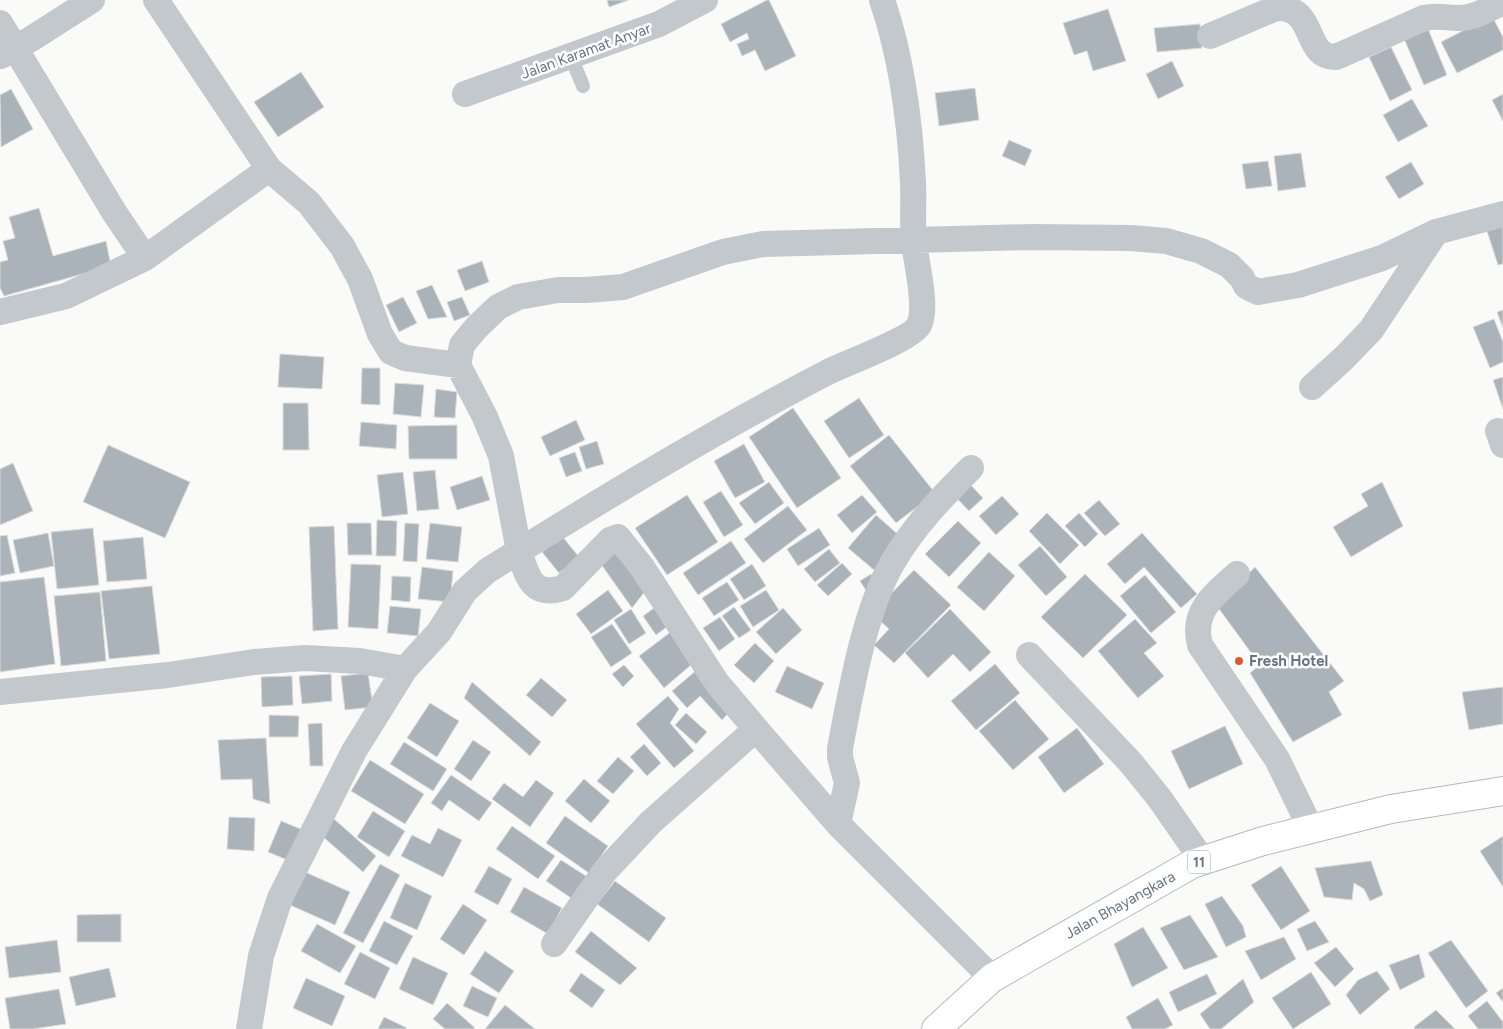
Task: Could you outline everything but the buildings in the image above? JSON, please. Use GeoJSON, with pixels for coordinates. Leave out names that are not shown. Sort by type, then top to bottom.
{"type":"FeatureCollection","features":[{"type":"Feature","properties":{"kind":"highway","name":"Jalan Bhayangkara"},"geometry":{"type":"LineString","coordinates":[[936,1029],[992,978],[1192,864],[1262,841],[1391,809],[1503,791]]}},
{"type":"Feature","properties":{"kind":"street"},"geometry":{"type":"LineString","coordinates":[[8,52],[92,0]]}},
{"type":"Feature","properties":{"kind":"street"},"geometry":{"type":"LineString","coordinates":[[156,0],[269,169],[309,203],[342,246],[360,279],[380,334],[392,352],[405,358],[458,366]]}},
{"type":"Feature","properties":{"kind":"street","name":"Jalan Karamat Anyar"},"geometry":{"type":"LineString","coordinates":[[465,94],[659,24],[705,0]]}},
{"type":"Feature","properties":{"kind":"street"},"geometry":{"type":"LineString","coordinates":[[249,1029],[261,956],[280,898],[354,751],[405,669],[439,632],[465,591],[487,571],[714,433],[846,362],[909,335],[919,325],[922,306],[914,240],[913,183],[907,106],[892,29],[882,0]]}},
{"type":"Feature","properties":{"kind":"street"},"geometry":{"type":"LineString","coordinates":[[1210,36],[1276,8],[1286,8],[1297,12],[1304,21],[1318,52],[1326,57],[1336,57],[1424,18],[1436,15],[1460,18],[1473,16],[1503,2]]}},
{"type":"Feature","properties":{"kind":"street"},"geometry":{"type":"LineString","coordinates":[[0,23],[8,52],[145,258]]}},
{"type":"Feature","properties":{"kind":"street"},"geometry":{"type":"LineString","coordinates":[[0,312],[66,296],[145,258],[269,169]]}},
{"type":"Feature","properties":{"kind":"street"},"geometry":{"type":"LineString","coordinates":[[992,978],[838,824],[756,729],[718,683],[642,567],[618,537],[610,540],[563,588],[554,591],[538,588],[529,581],[519,551],[501,456],[486,417],[458,366],[462,345],[476,328],[498,307],[518,297],[558,290],[623,288],[723,252],[763,244],[1032,237],[1131,238],[1166,241],[1201,252],[1229,265],[1242,278],[1246,286],[1258,292],[1298,285],[1382,258],[1436,232],[1503,214]]}},
{"type":"Feature","properties":{"kind":"street"},"geometry":{"type":"LineString","coordinates":[[1312,386],[1344,358],[1371,330],[1436,232]]}},
{"type":"Feature","properties":{"kind":"street"},"geometry":{"type":"LineString","coordinates":[[838,824],[847,783],[840,757],[840,748],[856,667],[876,598],[892,562],[929,511],[971,468]]}},
{"type":"Feature","properties":{"kind":"street"},"geometry":{"type":"LineString","coordinates":[[1237,574],[1208,601],[1201,612],[1197,634],[1200,645],[1277,759],[1311,829]]}},
{"type":"Feature","properties":{"kind":"street"},"geometry":{"type":"LineString","coordinates":[[1029,655],[1131,763],[1160,799],[1203,861]]}},
{"type":"Feature","properties":{"kind":"street"},"geometry":{"type":"LineString","coordinates":[[0,692],[168,675],[254,662],[305,658],[360,661],[405,669]]}},
{"type":"Feature","properties":{"kind":"street"},"geometry":{"type":"LineString","coordinates":[[554,944],[605,870],[651,822],[756,729]]}},
{"type":"Feature","properties":{"kind":"lane"},"geometry":{"type":"LineString","coordinates":[[570,57],[583,86]]}},
{"type":"Feature","properties":{"kind":"place","name":"Fresh Hotel"},"geometry":{"type":"Point","coordinates":[1239,661]}}]}
